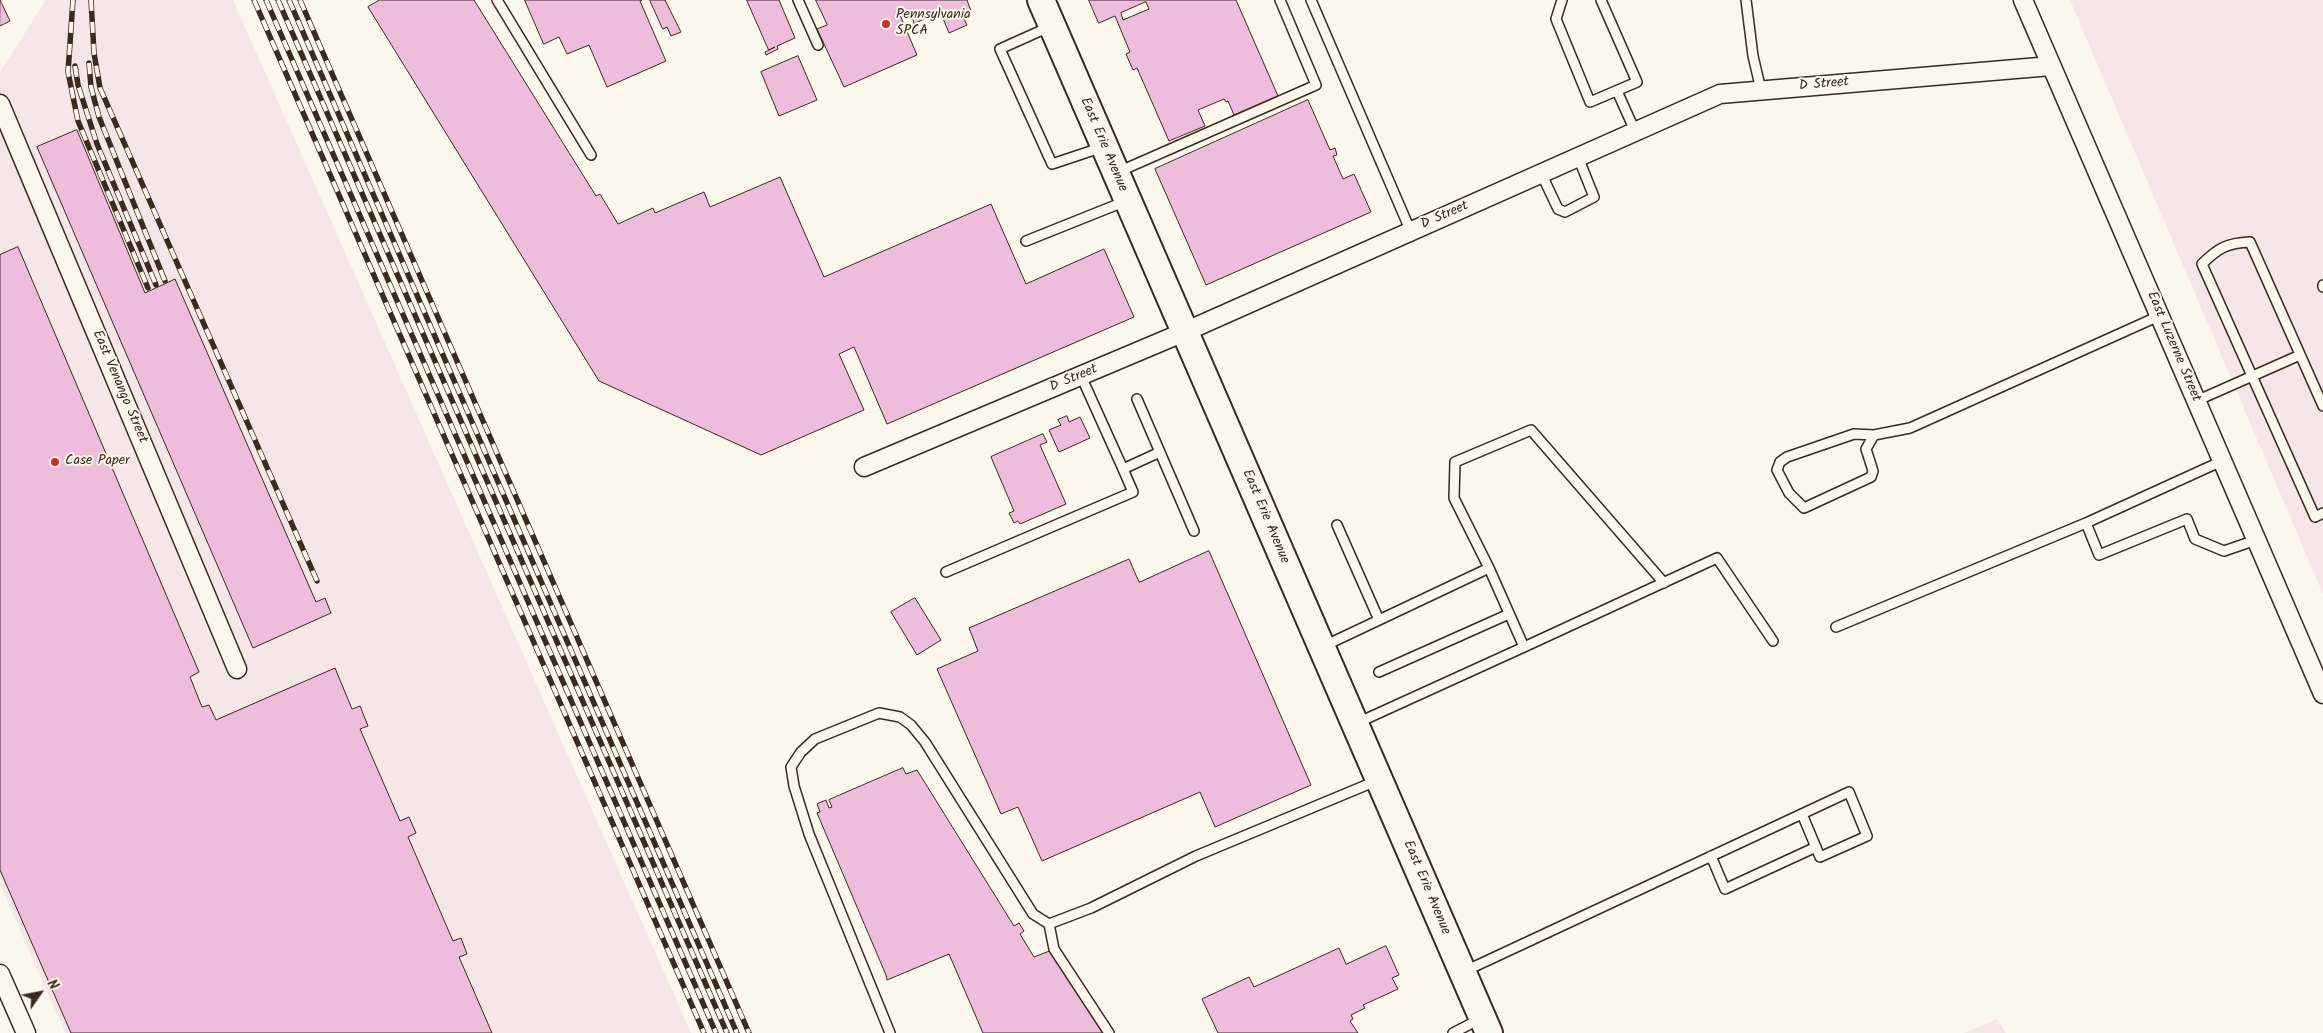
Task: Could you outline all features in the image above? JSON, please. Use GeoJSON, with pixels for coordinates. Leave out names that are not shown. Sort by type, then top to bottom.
{"type":"FeatureCollection","features":[{"type":"Feature","properties":{"kind":"main road","name":"East Erie Avenue"},"geometry":{"type":"LineString","coordinates":[[1040,0],[1486,1025]]}},
{"type":"Feature","properties":{"kind":"street","name":"East Luzerne Street"},"geometry":{"type":"LineString","coordinates":[[2023,0],[2323,694]]}},
{"type":"Feature","properties":{"kind":"street","name":"D Street"},"geometry":{"type":"LineString","coordinates":[[864,467],[1185,332],[1720,94],[2051,66]]}},
{"type":"Feature","properties":{"kind":"street","name":"East Venango Street"},"geometry":{"type":"LineString","coordinates":[[0,104],[237,669]]}},
{"type":"Feature","properties":{"kind":"street"},"geometry":{"type":"LineString","coordinates":[[0,974],[26,1033]]}},
{"type":"Feature","properties":{"kind":"lane"},"geometry":{"type":"LineString","coordinates":[[496,0],[591,155]]}},
{"type":"Feature","properties":{"kind":"lane"},"geometry":{"type":"LineString","coordinates":[[798,0],[818,45]]}},
{"type":"Feature","properties":{"kind":"lane"},"geometry":{"type":"LineString","coordinates":[[1116,174],[1316,85],[1280,0]]}},
{"type":"Feature","properties":{"kind":"lane"},"geometry":{"type":"LineString","coordinates":[[1311,0],[1411,232]]}},
{"type":"Feature","properties":{"kind":"lane"},"geometry":{"type":"LineString","coordinates":[[1562,0],[1556,19],[1590,102],[1637,82],[1601,0]]}},
{"type":"Feature","properties":{"kind":"lane"},"geometry":{"type":"LineString","coordinates":[[1746,0],[1753,56],[1761,90]]}},
{"type":"Feature","properties":{"kind":"lane"},"geometry":{"type":"LineString","coordinates":[[1052,26],[1000,49],[1052,164],[1104,146]]}},
{"type":"Feature","properties":{"kind":"lane"},"geometry":{"type":"LineString","coordinates":[[1617,91],[1635,131]]}},
{"type":"Feature","properties":{"kind":"lane"},"geometry":{"type":"LineString","coordinates":[[1541,174],[1558,209],[1565,212],[1594,196],[1578,157]]}},
{"type":"Feature","properties":{"kind":"lane"},"geometry":{"type":"LineString","coordinates":[[1026,241],[1128,200]]}},
{"type":"Feature","properties":{"kind":"lane"},"geometry":{"type":"LineString","coordinates":[[2323,406],[2250,242],[2233,243],[2215,251],[2202,264],[2315,517],[2323,513]]}},
{"type":"Feature","properties":{"kind":"lane"},"geometry":{"type":"LineString","coordinates":[[1874,435],[1866,449],[1873,471],[1871,478],[1804,508],[1789,493],[1777,470],[1780,462],[1787,457],[1854,434],[1874,435],[1910,428],[2160,316]]}},
{"type":"Feature","properties":{"kind":"lane"},"geometry":{"type":"LineString","coordinates":[[2196,401],[2300,355]]}},
{"type":"Feature","properties":{"kind":"lane"},"geometry":{"type":"LineString","coordinates":[[946,572],[1133,492],[1081,376]]}},
{"type":"Feature","properties":{"kind":"lane"},"geometry":{"type":"LineString","coordinates":[[1137,399],[1194,531]]}},
{"type":"Feature","properties":{"kind":"lane"},"geometry":{"type":"LineString","coordinates":[[1524,647],[1489,568],[1454,498],[1455,462],[1531,430],[1664,583]]}},
{"type":"Feature","properties":{"kind":"lane"},"geometry":{"type":"LineString","coordinates":[[1123,469],[1160,452]]}},
{"type":"Feature","properties":{"kind":"lane"},"geometry":{"type":"LineString","coordinates":[[1836,627],[2086,523],[2222,461]]}},
{"type":"Feature","properties":{"kind":"lane"},"geometry":{"type":"LineString","coordinates":[[2086,523],[2098,555],[2187,519],[2195,539],[2224,551],[2256,540]]}},
{"type":"Feature","properties":{"kind":"lane"},"geometry":{"type":"LineString","coordinates":[[1337,524],[1379,620]]}},
{"type":"Feature","properties":{"kind":"lane"},"geometry":{"type":"LineString","coordinates":[[1355,724],[1717,558],[1773,641]]}},
{"type":"Feature","properties":{"kind":"lane"},"geometry":{"type":"LineString","coordinates":[[1322,647],[1489,568]]}},
{"type":"Feature","properties":{"kind":"lane"},"geometry":{"type":"LineString","coordinates":[[1379,672],[1509,614]]}},
{"type":"Feature","properties":{"kind":"lane"},"geometry":{"type":"LineString","coordinates":[[890,1033],[809,834],[794,786],[791,766],[800,752],[815,739],[879,713],[900,717],[911,725],[924,742],[1033,914],[1049,924],[1054,949],[1109,1033]]}},
{"type":"Feature","properties":{"kind":"lane"},"geometry":{"type":"LineString","coordinates":[[1049,924],[1091,908],[1196,856],[1379,780]]}},
{"type":"Feature","properties":{"kind":"lane"},"geometry":{"type":"LineString","coordinates":[[1462,972],[1849,792],[1867,836],[1820,857],[1802,814]]}},
{"type":"Feature","properties":{"kind":"lane"},"geometry":{"type":"LineString","coordinates":[[1711,856],[1725,889],[1816,847]]}},
{"type":"Feature","properties":{"kind":"lane"},"geometry":{"type":"LineString","coordinates":[[1453,1033],[1486,1025]]}},
{"type":"Feature","properties":{"kind":"shaded area","name":"Case Paper"},"geometry":{"type":"Polygon","coordinates":[[[46,0],[233,0],[691,1033],[65,1033],[0,884],[0,72],[46,0]]]}},
{"type":"Feature","properties":{"kind":"shaded area"},"geometry":{"type":"Polygon","coordinates":[[[2070,0],[2323,0],[2323,594],[2070,0]]]}},
{"type":"Feature","properties":{"kind":"shaded area"},"geometry":{"type":"Polygon","coordinates":[[[1997,1019],[2006,1033],[1964,1033],[1997,1019]]]}},
{"type":"Feature","properties":{"kind":"building"},"geometry":{"type":"Polygon","coordinates":[[[0,0],[10,21],[0,26],[0,0]]]}},
{"type":"Feature","properties":{"kind":"building"},"geometry":{"type":"Polygon","coordinates":[[[380,0],[474,0],[596,196],[600,194],[618,224],[653,208],[655,213],[704,192],[710,207],[780,177],[824,277],[991,204],[1026,284],[1104,249],[1134,317],[887,424],[854,347],[839,354],[864,410],[761,455],[599,381],[368,7],[380,0]]]}},
{"type":"Feature","properties":{"kind":"building"},"geometry":{"type":"Polygon","coordinates":[[[525,0],[642,0],[640,1],[666,61],[607,87],[589,45],[567,54],[559,37],[544,44],[525,0]]]}},
{"type":"Feature","properties":{"kind":"building"},"geometry":{"type":"Polygon","coordinates":[[[650,0],[665,0],[681,32],[671,36],[667,27],[663,29],[650,0]]]}},
{"type":"Feature","properties":{"kind":"building"},"geometry":{"type":"Polygon","coordinates":[[[747,0],[779,0],[795,38],[777,46],[778,49],[766,55],[765,52],[769,50],[747,0]]]}},
{"type":"Feature","properties":{"kind":"building"},"geometry":{"type":"Polygon","coordinates":[[[816,0],[967,0],[971,11],[962,15],[967,25],[949,33],[940,11],[914,24],[911,10],[900,15],[917,55],[844,87],[817,29],[827,25],[816,0]]]}},
{"type":"Feature","properties":{"kind":"building"},"geometry":{"type":"Polygon","coordinates":[[[1089,0],[1236,0],[1278,96],[1234,115],[1228,101],[1226,102],[1224,99],[1198,110],[1205,126],[1169,141],[1137,68],[1133,70],[1126,54],[1130,52],[1115,16],[1099,23],[1089,0]],[[1146,2],[1121,13],[1123,20],[1149,9],[1146,2]]]}},
{"type":"Feature","properties":{"kind":"building"},"geometry":{"type":"Polygon","coordinates":[[[798,56],[817,100],[779,116],[761,72],[798,56]]]}},
{"type":"Feature","properties":{"kind":"building"},"geometry":{"type":"Polygon","coordinates":[[[1308,100],[1330,150],[1335,148],[1337,155],[1333,156],[1343,179],[1354,174],[1371,212],[1206,285],[1155,169],[1308,100]]]}},
{"type":"Feature","properties":{"kind":"building"},"geometry":{"type":"Polygon","coordinates":[[[77,130],[145,293],[175,279],[316,602],[325,598],[331,613],[253,648],[37,147],[77,130]]]}},
{"type":"Feature","properties":{"kind":"building","name":"Case Paper"},"geometry":{"type":"Polygon","coordinates":[[[18,247],[199,672],[190,677],[202,707],[209,705],[216,720],[335,668],[352,709],[360,706],[368,726],[360,729],[400,821],[409,817],[416,833],[408,837],[453,941],[461,938],[467,954],[459,957],[492,1033],[71,1033],[0,870],[0,255],[18,247]]]}},
{"type":"Feature","properties":{"kind":"building"},"geometry":{"type":"Polygon","coordinates":[[[1067,416],[1069,422],[1080,417],[1090,438],[1059,452],[1049,430],[1061,425],[1058,420],[1067,416]]]}},
{"type":"Feature","properties":{"kind":"building"},"geometry":{"type":"Polygon","coordinates":[[[1043,434],[1047,442],[1040,445],[1066,504],[1020,524],[1018,521],[1014,523],[1009,513],[1014,511],[991,457],[1043,434]]]}},
{"type":"Feature","properties":{"kind":"building"},"geometry":{"type":"Polygon","coordinates":[[[1209,551],[1311,785],[1215,827],[1200,792],[1042,861],[1018,807],[1001,814],[937,669],[978,651],[969,628],[1129,559],[1139,582],[1209,551]]]}},
{"type":"Feature","properties":{"kind":"building"},"geometry":{"type":"Polygon","coordinates":[[[915,598],[941,640],[917,655],[891,612],[915,598]]]}},
{"type":"Feature","properties":{"kind":"building"},"geometry":{"type":"Polygon","coordinates":[[[903,768],[906,774],[917,770],[1014,926],[1019,923],[1024,931],[1020,934],[1034,957],[1052,950],[1104,1033],[983,1033],[949,954],[887,980],[817,813],[820,812],[817,804],[826,800],[829,808],[832,807],[829,800],[903,768]]]}},
{"type":"Feature","properties":{"kind":"building"},"geometry":{"type":"Polygon","coordinates":[[[1386,946],[1399,975],[1392,978],[1398,989],[1363,1005],[1365,1008],[1351,1015],[1353,1019],[1350,1021],[1358,1033],[1218,1033],[1202,999],[1249,977],[1254,987],[1339,948],[1346,964],[1386,946]]]}},
{"type":"Feature","properties":{"kind":"railway"},"geometry":{"type":"LineString","coordinates":[[73,0],[68,72],[78,121],[148,288]]}},
{"type":"Feature","properties":{"kind":"railway"},"geometry":{"type":"LineString","coordinates":[[91,0],[94,53],[100,88],[317,581]]}},
{"type":"Feature","properties":{"kind":"railway"},"geometry":{"type":"LineString","coordinates":[[254,0],[704,1033]]}},
{"type":"Feature","properties":{"kind":"railway"},"geometry":{"type":"LineString","coordinates":[[266,0],[716,1033]]}},
{"type":"Feature","properties":{"kind":"railway"},"geometry":{"type":"LineString","coordinates":[[278,0],[727,1033]]}},
{"type":"Feature","properties":{"kind":"railway"},"geometry":{"type":"LineString","coordinates":[[289,0],[737,1033]]}},
{"type":"Feature","properties":{"kind":"railway"},"geometry":{"type":"LineString","coordinates":[[300,0],[749,1033]]}},
{"type":"Feature","properties":{"kind":"railway"},"geometry":{"type":"LineString","coordinates":[[89,63],[91,87],[99,117],[165,281]]}},
{"type":"Feature","properties":{"kind":"railway"},"geometry":{"type":"LineString","coordinates":[[75,66],[78,85],[97,144],[156,285]]}},
{"type":"Feature","properties":{"kind":"place","name":"Pennsylvania SPCA"},"geometry":{"type":"Point","coordinates":[886,24]}},
{"type":"Feature","properties":{"kind":"place","name":"Case Paper"},"geometry":{"type":"Point","coordinates":[55,462]}}]}
